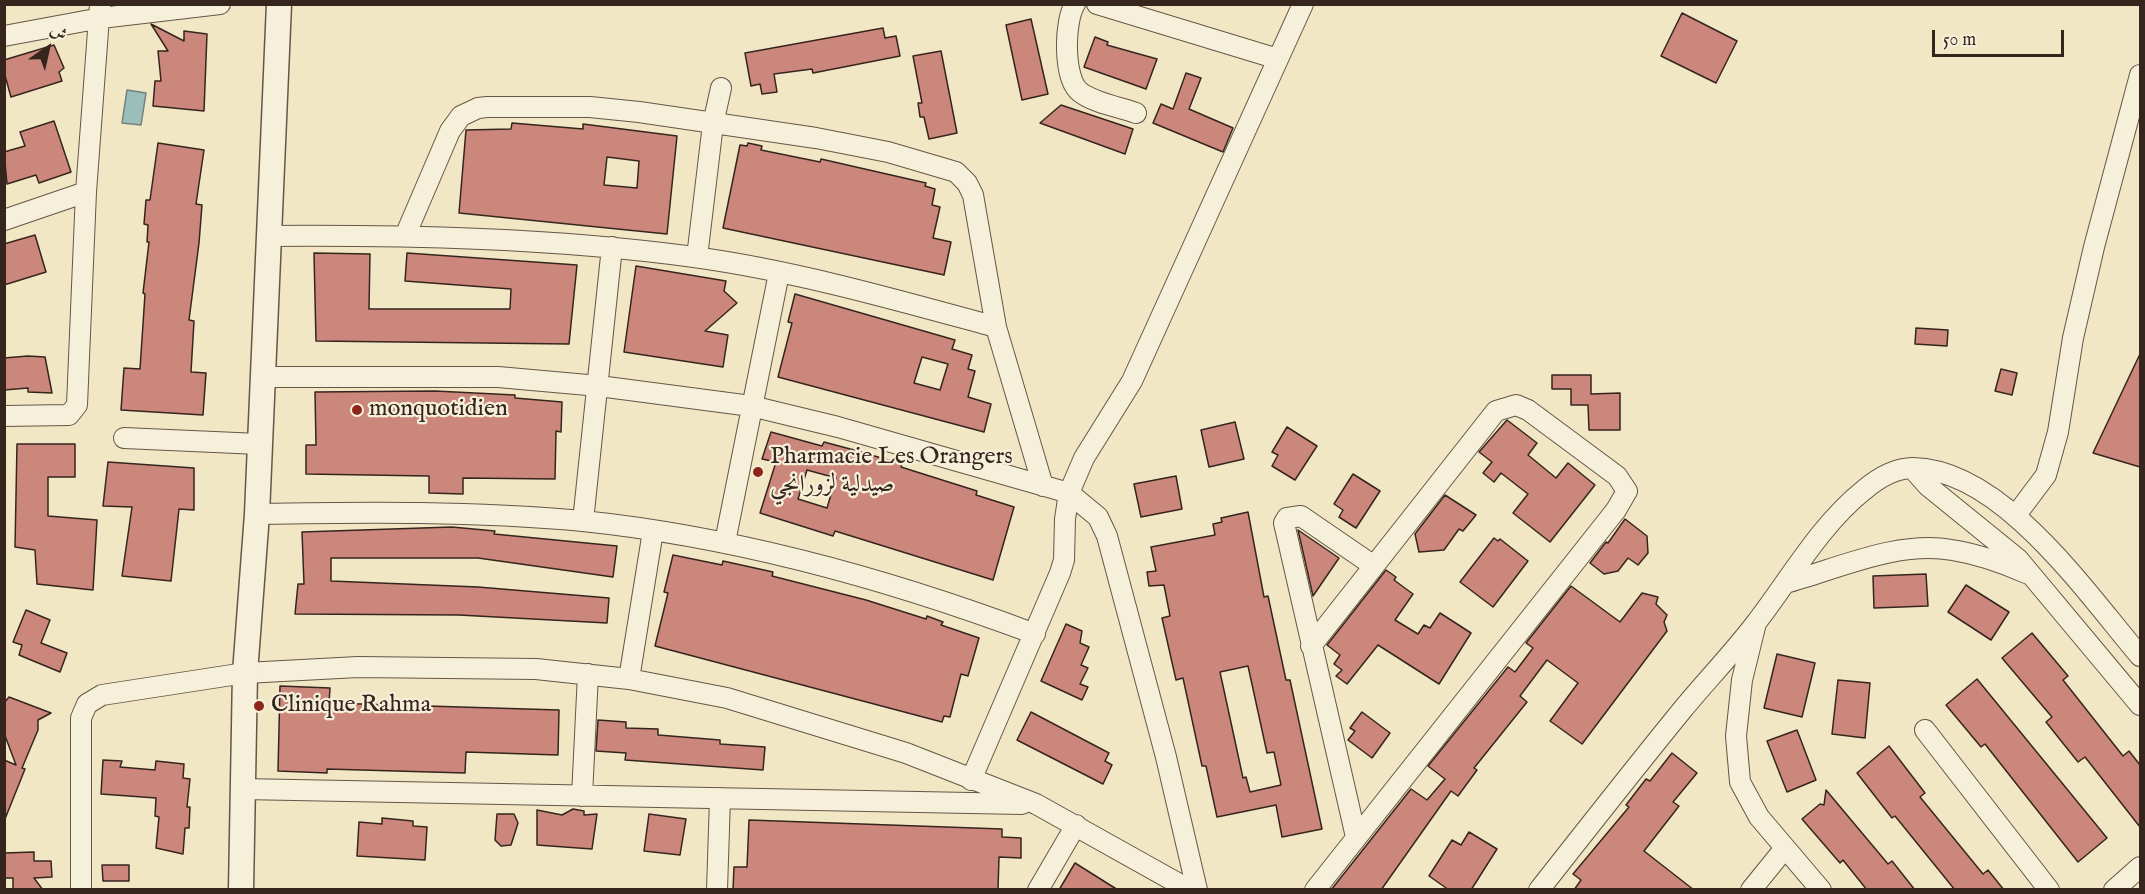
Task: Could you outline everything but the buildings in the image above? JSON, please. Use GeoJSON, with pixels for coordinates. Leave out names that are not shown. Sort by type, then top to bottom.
{"type":"FeatureCollection","features":[{"type":"Feature","properties":{"kind":"street"},"geometry":{"type":"LineString","coordinates":[[4,36],[100,11],[220,4]]}},
{"type":"Feature","properties":{"kind":"street"},"geometry":{"type":"LineString","coordinates":[[241,890],[245,673],[256,514],[279,4]]}},
{"type":"Feature","properties":{"kind":"street"},"geometry":{"type":"LineString","coordinates":[[1075,4],[1067,19],[1066,32],[1071,81],[1081,93],[1136,113]]}},
{"type":"Feature","properties":{"kind":"street"},"geometry":{"type":"LineString","coordinates":[[1097,4],[1278,59]]}},
{"type":"Feature","properties":{"kind":"street"},"geometry":{"type":"LineString","coordinates":[[972,780],[1064,560],[1065,519],[1069,494],[1084,458],[1132,381],[1303,4]]}},
{"type":"Feature","properties":{"kind":"street"},"geometry":{"type":"LineString","coordinates":[[4,416],[69,415],[77,405],[86,192],[100,11]]}},
{"type":"Feature","properties":{"kind":"street"},"geometry":{"type":"LineString","coordinates":[[2016,515],[2046,475],[2058,432],[2073,338],[2091,258],[2140,75]]}},
{"type":"Feature","properties":{"kind":"street"},"geometry":{"type":"LineString","coordinates":[[697,257],[713,124],[721,88]]}},
{"type":"Feature","properties":{"kind":"street"},"geometry":{"type":"LineString","coordinates":[[405,236],[450,131],[461,116],[478,108],[590,106],[837,142],[910,158],[956,172],[967,183],[973,195],[996,327],[1043,486]]}},
{"type":"Feature","properties":{"kind":"street"},"geometry":{"type":"LineString","coordinates":[[4,220],[86,192]]}},
{"type":"Feature","properties":{"kind":"street"},"geometry":{"type":"LineString","coordinates":[[267,236],[405,236],[612,248],[697,257],[779,273],[996,327]]}},
{"type":"Feature","properties":{"kind":"street"},"geometry":{"type":"LineString","coordinates":[[583,521],[612,248]]}},
{"type":"Feature","properties":{"kind":"street"},"geometry":{"type":"LineString","coordinates":[[725,542],[779,273]]}},
{"type":"Feature","properties":{"kind":"street"},"geometry":{"type":"LineString","coordinates":[[261,377],[498,377],[599,386],[751,406],[838,427],[1069,494],[1098,517],[1107,536],[1166,757],[1197,890]]}},
{"type":"Feature","properties":{"kind":"street"},"geometry":{"type":"LineString","coordinates":[[1311,646],[1496,411],[1504,407],[1516,405],[1528,410],[1617,476],[1627,491],[1609,519],[1315,890]]}},
{"type":"Feature","properties":{"kind":"street"},"geometry":{"type":"LineString","coordinates":[[124,438],[259,444]]}},
{"type":"Feature","properties":{"kind":"street"},"geometry":{"type":"LineString","coordinates":[[1912,468],[1928,486],[2003,544],[2140,705]]}},
{"type":"Feature","properties":{"kind":"street"},"geometry":{"type":"LineString","coordinates":[[1539,890],[1757,622],[1840,513],[1883,476],[1912,468],[1932,471],[1969,485],[2016,515],[2048,547],[2140,656]]}},
{"type":"Feature","properties":{"kind":"street"},"geometry":{"type":"LineString","coordinates":[[256,514],[406,512],[583,521],[725,542],[830,568],[987,616],[1035,634]]}},
{"type":"Feature","properties":{"kind":"street"},"geometry":{"type":"LineString","coordinates":[[1356,837],[1284,524],[1287,518],[1301,516],[1374,566]]}},
{"type":"Feature","properties":{"kind":"street"},"geometry":{"type":"LineString","coordinates":[[630,679],[653,531]]}},
{"type":"Feature","properties":{"kind":"street"},"geometry":{"type":"LineString","coordinates":[[1785,583],[1910,550],[1950,549],[2000,562],[2029,574]]}},
{"type":"Feature","properties":{"kind":"street"},"geometry":{"type":"LineString","coordinates":[[1757,622],[1742,680],[1736,736],[1740,782],[1759,817],[1821,890]]}},
{"type":"Feature","properties":{"kind":"street"},"geometry":{"type":"LineString","coordinates":[[81,890],[83,710],[102,695],[245,673],[358,667],[536,669],[630,679],[727,698],[906,753],[1036,804],[1190,890]]}},
{"type":"Feature","properties":{"kind":"street"},"geometry":{"type":"LineString","coordinates":[[582,796],[588,675]]}},
{"type":"Feature","properties":{"kind":"street"},"geometry":{"type":"LineString","coordinates":[[1925,730],[2049,890]]}},
{"type":"Feature","properties":{"kind":"street"},"geometry":{"type":"LineString","coordinates":[[242,789],[1036,804]]}},
{"type":"Feature","properties":{"kind":"street"},"geometry":{"type":"LineString","coordinates":[[717,890],[720,798]]}},
{"type":"Feature","properties":{"kind":"street"},"geometry":{"type":"LineString","coordinates":[[1038,890],[1076,825]]}},
{"type":"Feature","properties":{"kind":"street"},"geometry":{"type":"LineString","coordinates":[[1751,890],[1785,848]]}},
{"type":"Feature","properties":{"kind":"street"},"geometry":{"type":"LineString","coordinates":[[2114,890],[2140,867]]}},
{"type":"Feature","properties":{"kind":"water"},"geometry":{"type":"Polygon","coordinates":[[[127,90],[146,93],[141,125],[122,123],[127,90]]]}},
{"type":"Feature","properties":{"kind":"place","name":"monquotidien"},"geometry":{"type":"Point","coordinates":[357,410]}},
{"type":"Feature","properties":{"kind":"place","name":"Pharmacie Les Orangers صيدلية لزورانجي"},"geometry":{"type":"Point","coordinates":[758,472]}},
{"type":"Feature","properties":{"kind":"place","name":"Clinique Rahma"},"geometry":{"type":"Point","coordinates":[259,706]}}]}
